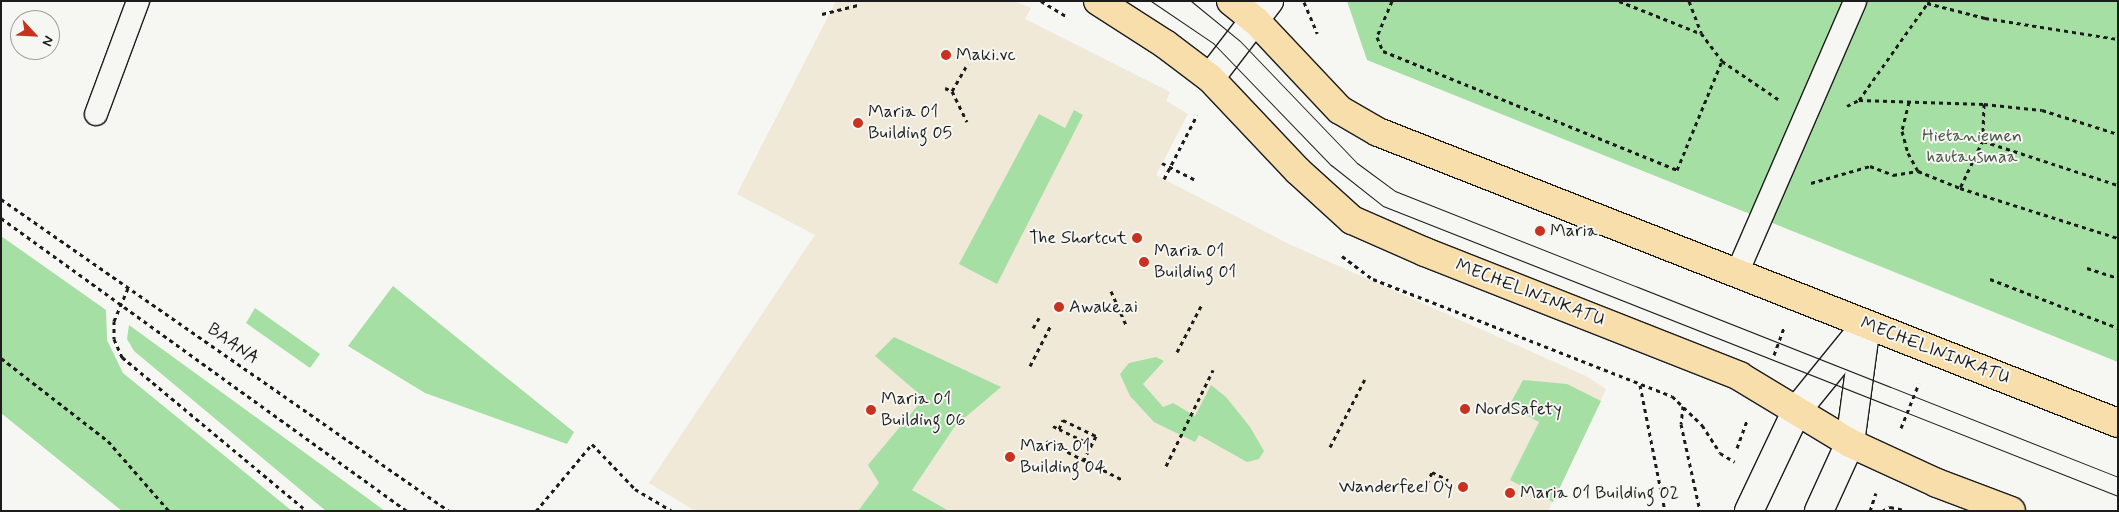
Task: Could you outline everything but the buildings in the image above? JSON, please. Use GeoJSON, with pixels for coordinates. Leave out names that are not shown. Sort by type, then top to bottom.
{"type":"FeatureCollection","features":[{"type":"Feature","properties":{"kind":"main road","name":"MECHELININKATU"},"geometry":{"type":"LineString","coordinates":[[1098,1],[1165,44],[1210,78],[1298,171],[1352,220],[1424,252],[1739,376],[1850,443],[1937,483],[2011,511]]}},
{"type":"Feature","properties":{"kind":"main road","name":"MECHELININKATU"},"geometry":{"type":"LineString","coordinates":[[1231,1],[1263,11],[1340,110],[1378,132],[2118,423]]}},
{"type":"Feature","properties":{"kind":"main road"},"geometry":{"type":"LineString","coordinates":[[1210,78],[1263,11]]}},
{"type":"Feature","properties":{"kind":"main road"},"geometry":{"type":"LineString","coordinates":[[1749,511],[1797,410],[1866,325]]}},
{"type":"Feature","properties":{"kind":"main road"},"geometry":{"type":"LineString","coordinates":[[1819,511],[1850,443],[1866,325]]}},
{"type":"Feature","properties":{"kind":"lane"},"geometry":{"type":"LineString","coordinates":[[96,114],[138,1]]}},
{"type":"Feature","properties":{"kind":"lane"},"geometry":{"type":"LineString","coordinates":[[1737,273],[1855,1]]}},
{"type":"Feature","properties":{"kind":"path"},"geometry":{"type":"LineString","coordinates":[[1392,1],[1377,37],[1383,51],[1677,170],[1722,61]]}},
{"type":"Feature","properties":{"kind":"path"},"geometry":{"type":"LineString","coordinates":[[1619,1],[1701,33]]}},
{"type":"Feature","properties":{"kind":"path"},"geometry":{"type":"LineString","coordinates":[[1928,1],[1927,4],[1985,18],[2118,39]]}},
{"type":"Feature","properties":{"kind":"path"},"geometry":{"type":"LineString","coordinates":[[822,14],[858,4]]}},
{"type":"Feature","properties":{"kind":"path"},"geometry":{"type":"LineString","coordinates":[[952,91],[968,62]]}},
{"type":"Feature","properties":{"kind":"path"},"geometry":{"type":"LineString","coordinates":[[956,68],[962,71]]}},
{"type":"Feature","properties":{"kind":"path"},"geometry":{"type":"LineString","coordinates":[[945,88],[952,91],[967,122]]}},
{"type":"Feature","properties":{"kind":"path"},"geometry":{"type":"LineString","coordinates":[[1859,100],[1984,104],[2042,110],[2118,134]]}},
{"type":"Feature","properties":{"kind":"path"},"geometry":{"type":"LineString","coordinates":[[1910,102],[1902,131],[1908,153],[1918,171]]}},
{"type":"Feature","properties":{"kind":"path"},"geometry":{"type":"LineString","coordinates":[[1960,188],[1983,140],[1984,104]]}},
{"type":"Feature","properties":{"kind":"path"},"geometry":{"type":"LineString","coordinates":[[1164,179],[1200,109]]}},
{"type":"Feature","properties":{"kind":"path"},"geometry":{"type":"LineString","coordinates":[[1983,140],[2118,185]]}},
{"type":"Feature","properties":{"kind":"path"},"geometry":{"type":"LineString","coordinates":[[1162,163],[1197,181]]}},
{"type":"Feature","properties":{"kind":"path"},"geometry":{"type":"LineString","coordinates":[[1803,185],[1870,166],[1893,175],[1918,171],[1960,188],[2118,238]]}},
{"type":"Feature","properties":{"kind":"path","name":"BAANA"},"geometry":{"type":"LineString","coordinates":[[1,199],[449,511]]}},
{"type":"Feature","properties":{"kind":"path"},"geometry":{"type":"LineString","coordinates":[[1,218],[407,511]]}},
{"type":"Feature","properties":{"kind":"path"},"geometry":{"type":"LineString","coordinates":[[2087,268],[2118,278]]}},
{"type":"Feature","properties":{"kind":"path"},"geometry":{"type":"LineString","coordinates":[[1990,279],[2118,328]]}},
{"type":"Feature","properties":{"kind":"path"},"geometry":{"type":"LineString","coordinates":[[128,288],[114,320],[114,339],[122,357],[307,511]]}},
{"type":"Feature","properties":{"kind":"path"},"geometry":{"type":"LineString","coordinates":[[1111,291],[1126,325]]}},
{"type":"Feature","properties":{"kind":"path"},"geometry":{"type":"LineString","coordinates":[[1177,352],[1201,306]]}},
{"type":"Feature","properties":{"kind":"path"},"geometry":{"type":"LineString","coordinates":[[1033,328],[1039,318]]}},
{"type":"Feature","properties":{"kind":"path"},"geometry":{"type":"LineString","coordinates":[[1030,366],[1051,325]]}},
{"type":"Feature","properties":{"kind":"path"},"geometry":{"type":"LineString","coordinates":[[1870,511],[1932,351]]}},
{"type":"Feature","properties":{"kind":"path"},"geometry":{"type":"LineString","coordinates":[[1,358],[108,441],[169,511]]}},
{"type":"Feature","properties":{"kind":"path"},"geometry":{"type":"LineString","coordinates":[[1166,466],[1213,370]]}},
{"type":"Feature","properties":{"kind":"path"},"geometry":{"type":"LineString","coordinates":[[1330,447],[1365,378]]}},
{"type":"Feature","properties":{"kind":"path"},"geometry":{"type":"LineString","coordinates":[[1665,511],[1640,384],[1672,396],[1702,425],[1720,453]]}},
{"type":"Feature","properties":{"kind":"path"},"geometry":{"type":"LineString","coordinates":[[1683,406],[1681,424],[1700,511]]}},
{"type":"Feature","properties":{"kind":"path"},"geometry":{"type":"LineString","coordinates":[[1059,429],[1063,420],[1096,436],[1084,460]]}},
{"type":"Feature","properties":{"kind":"path"},"geometry":{"type":"LineString","coordinates":[[1053,426],[1092,445]]}},
{"type":"Feature","properties":{"kind":"path"},"geometry":{"type":"LineString","coordinates":[[1046,440],[1123,480]]}},
{"type":"Feature","properties":{"kind":"path"},"geometry":{"type":"LineString","coordinates":[[536,511],[592,444],[635,489],[672,511]]}},
{"type":"Feature","properties":{"kind":"path"},"geometry":{"type":"LineString","coordinates":[[1424,491],[1432,472],[1448,480]]}},
{"type":"Feature","properties":{"kind":"path"},"geometry":{"type":"LineString","coordinates":[[1882,511],[1890,507],[1908,511]]}},
{"type":"Feature","properties":{"kind":"shaded area"},"geometry":{"type":"Polygon","coordinates":[[[836,1],[1014,1],[1031,8],[1025,19],[1170,92],[1166,101],[1188,114],[1156,175],[1289,244],[1586,376],[1606,389],[1548,511],[695,511],[649,483],[815,235],[737,194],[836,1]]]}},
{"type":"Feature","properties":{"kind":"green space","name":"Hietaniemen hautausmaa"},"geometry":{"type":"Polygon","coordinates":[[[1347,1],[2118,1],[2118,362],[1367,60],[1347,1]]]}},
{"type":"Feature","properties":{"kind":"green space"},"geometry":{"type":"Polygon","coordinates":[[[1074,110],[1083,115],[997,284],[959,264],[1039,114],[1065,128],[1074,110]]]}},
{"type":"Feature","properties":{"kind":"green space"},"geometry":{"type":"Polygon","coordinates":[[[1,236],[106,310],[107,340],[123,373],[292,511],[122,511],[1,413],[1,236]]]}},
{"type":"Feature","properties":{"kind":"green space"},"geometry":{"type":"Polygon","coordinates":[[[393,286],[574,432],[567,444],[425,393],[348,346],[393,286]]]}},
{"type":"Feature","properties":{"kind":"green space"},"geometry":{"type":"Polygon","coordinates":[[[255,308],[320,354],[310,368],[246,323],[255,308]]]}},
{"type":"Feature","properties":{"kind":"green space"},"geometry":{"type":"Polygon","coordinates":[[[129,325],[385,511],[326,511],[134,351],[127,339],[129,325]]]}},
{"type":"Feature","properties":{"kind":"green space"},"geometry":{"type":"Polygon","coordinates":[[[894,337],[1001,387],[955,426],[912,490],[949,511],[858,511],[879,483],[868,465],[924,398],[875,356],[894,337]]]}},
{"type":"Feature","properties":{"kind":"green space"},"geometry":{"type":"Polygon","coordinates":[[[1156,357],[1164,361],[1143,384],[1163,407],[1173,403],[1195,416],[1211,385],[1226,397],[1250,427],[1264,451],[1259,459],[1247,462],[1199,435],[1195,442],[1154,422],[1130,396],[1120,374],[1129,363],[1156,357]]]}},
{"type":"Feature","properties":{"kind":"green space"},"geometry":{"type":"Polygon","coordinates":[[[1523,380],[1567,384],[1601,401],[1553,502],[1510,480],[1539,422],[1509,406],[1523,380]]]}},
{"type":"Feature","properties":{"kind":"tram line"},"geometry":{"type":"LineString","coordinates":[[1151,1],[1213,43],[1331,165],[1383,206],[2118,496]]}},
{"type":"Feature","properties":{"kind":"tram line"},"geometry":{"type":"LineString","coordinates":[[1191,1],[1240,41],[1357,163],[1395,191],[2118,477]]}},
{"type":"Feature","properties":{"kind":"place","name":"Maki.vc"},"geometry":{"type":"Point","coordinates":[946,55]}},
{"type":"Feature","properties":{"kind":"place","name":"Maria 01 Building 05"},"geometry":{"type":"Point","coordinates":[858,123]}},
{"type":"Feature","properties":{"kind":"place","name":"Maria"},"geometry":{"type":"Point","coordinates":[1540,231]}},
{"type":"Feature","properties":{"kind":"place","name":"The Shortcut"},"geometry":{"type":"Point","coordinates":[1137,238]}},
{"type":"Feature","properties":{"kind":"place","name":"Maria 01 Building 01"},"geometry":{"type":"Point","coordinates":[1144,262]}},
{"type":"Feature","properties":{"kind":"place","name":"Awake.ai"},"geometry":{"type":"Point","coordinates":[1059,307]}},
{"type":"Feature","properties":{"kind":"place","name":"NordSafety"},"geometry":{"type":"Point","coordinates":[1465,409]}},
{"type":"Feature","properties":{"kind":"place","name":"Maria 01 Building 06"},"geometry":{"type":"Point","coordinates":[871,410]}},
{"type":"Feature","properties":{"kind":"place","name":"Maria 01 Building 04"},"geometry":{"type":"Point","coordinates":[1010,457]}},
{"type":"Feature","properties":{"kind":"place","name":"Wanderfeel Oy"},"geometry":{"type":"Point","coordinates":[1463,487]}},
{"type":"Feature","properties":{"kind":"place","name":"Maria 01 Building 02"},"geometry":{"type":"Point","coordinates":[1510,493]}}]}
